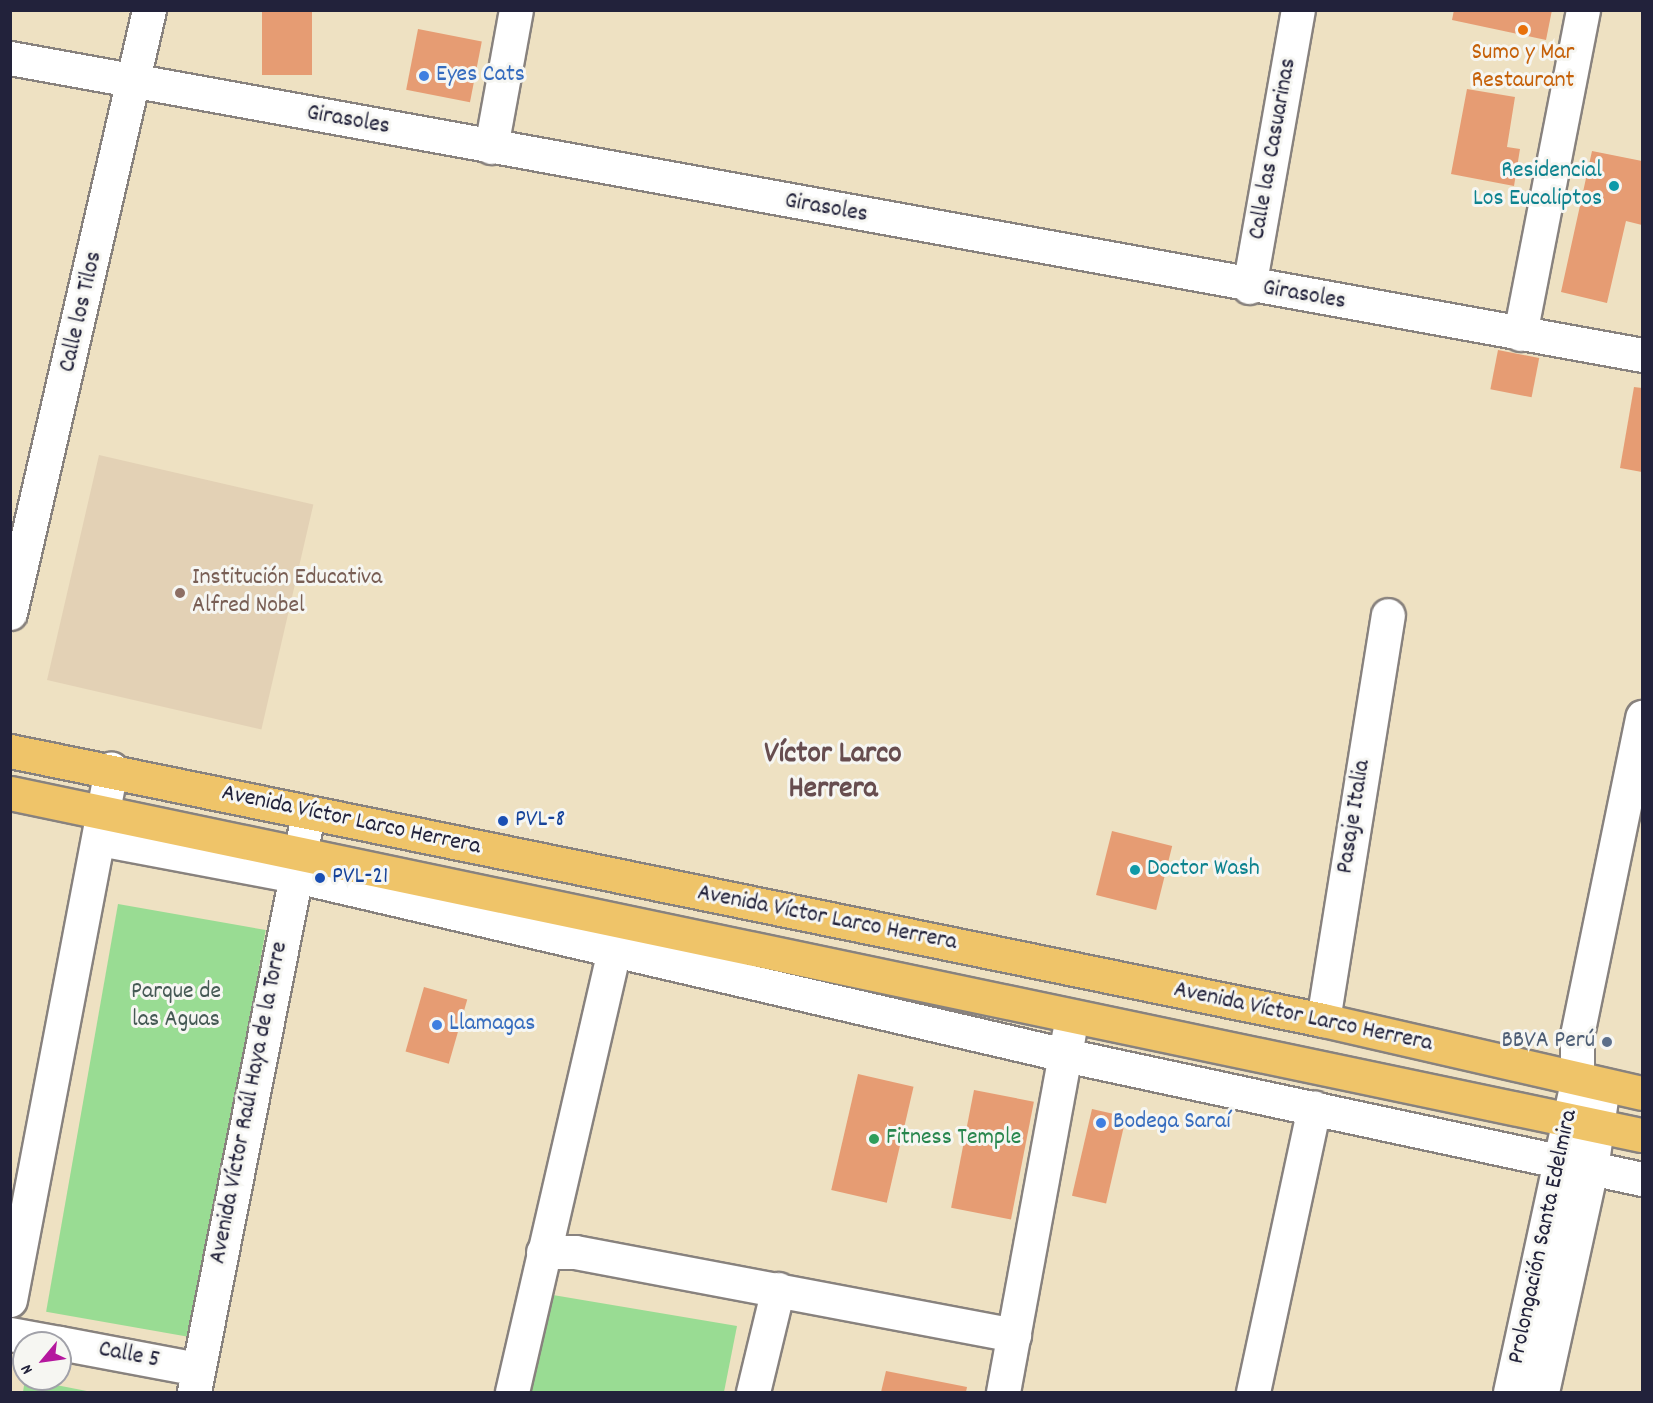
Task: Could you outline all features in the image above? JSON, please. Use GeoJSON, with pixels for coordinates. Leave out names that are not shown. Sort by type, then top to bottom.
{"type":"FeatureCollection","features":[{"type":"Feature","properties":{"kind":"main road","name":"Avenida Víctor Larco Herrera"},"geometry":{"type":"LineString","coordinates":[[10,750],[308,814],[1323,1020],[1590,1083],[1642,1093]]}},
{"type":"Feature","properties":{"kind":"main road","name":"Avenida Víctor Larco Herrera"},"geometry":{"type":"LineString","coordinates":[[10,793],[102,826],[1072,1016],[1642,1135]]}},
{"type":"Feature","properties":{"kind":"street","name":"Calle los Tilos"},"geometry":{"type":"LineString","coordinates":[[10,613],[149,10]]}},
{"type":"Feature","properties":{"kind":"street"},"geometry":{"type":"LineString","coordinates":[[491,147],[516,10]]}},
{"type":"Feature","properties":{"kind":"street","name":"Calle las Casuarinas"},"geometry":{"type":"LineString","coordinates":[[1249,286],[1298,10]]}},
{"type":"Feature","properties":{"kind":"street"},"geometry":{"type":"LineString","coordinates":[[1520,334],[1583,10]]}},
{"type":"Feature","properties":{"kind":"street","name":"Girasoles"},"geometry":{"type":"LineString","coordinates":[[10,58],[134,83],[1249,286],[1642,355]]}},
{"type":"Feature","properties":{"kind":"street","name":"Pasaje Italia"},"geometry":{"type":"LineString","coordinates":[[1323,1020],[1388,615]]}},
{"type":"Feature","properties":{"kind":"street","name":"Prolongación Santa Edelmira"},"geometry":{"type":"LineString","coordinates":[[1542,1392],[1590,1083],[1577,1035],[1642,717]]}},
{"type":"Feature","properties":{"kind":"street"},"geometry":{"type":"LineString","coordinates":[[10,1300],[111,770]]}},
{"type":"Feature","properties":{"kind":"street","name":"Avenida Víctor Raúl Haya de la Torre"},"geometry":{"type":"LineString","coordinates":[[195,1381],[308,814]]}},
{"type":"Feature","properties":{"kind":"street","name":"Avenida Víctor Larco Herrera"},"geometry":{"type":"LineString","coordinates":[[297,866],[614,950],[1065,1055],[1642,1179]]}},
{"type":"Feature","properties":{"kind":"street"},"geometry":{"type":"LineString","coordinates":[[512,1392],[614,950]]}},
{"type":"Feature","properties":{"kind":"street"},"geometry":{"type":"LineString","coordinates":[[1003,1392],[1072,1016]]}},
{"type":"Feature","properties":{"kind":"street"},"geometry":{"type":"LineString","coordinates":[[1253,1392],[1314,1107]]}},
{"type":"Feature","properties":{"kind":"street","name":"Prolongación Santa Edelmira"},"geometry":{"type":"LineString","coordinates":[[1510,1392],[1576,1166]]}},
{"type":"Feature","properties":{"kind":"street"},"geometry":{"type":"LineString","coordinates":[[543,1252],[575,1252],[778,1288],[1014,1335]]}},
{"type":"Feature","properties":{"kind":"street"},"geometry":{"type":"LineString","coordinates":[[753,1392],[778,1288]]}},
{"type":"Feature","properties":{"kind":"street","name":"Calle 5"},"geometry":{"type":"LineString","coordinates":[[72,1347],[195,1381]]}},
{"type":"Feature","properties":{"kind":"shaded area","name":"Institución Educativa Alfred Nobel"},"geometry":{"type":"Polygon","coordinates":[[[99,455],[313,504],[261,730],[47,680],[99,455]]]}},
{"type":"Feature","properties":{"kind":"green space","name":"Parque de las Aguas"},"geometry":{"type":"Polygon","coordinates":[[[118,904],[266,930],[194,1338],[46,1312],[118,904]]]}},
{"type":"Feature","properties":{"kind":"green space"},"geometry":{"type":"Polygon","coordinates":[[[547,1294],[737,1326],[724,1392],[526,1392],[547,1294]]]}},
{"type":"Feature","properties":{"kind":"green space"},"geometry":{"type":"Polygon","coordinates":[[[72,1388],[92,1392],[23,1392],[72,1391],[72,1388]]]}},
{"type":"Feature","properties":{"kind":"building"},"geometry":{"type":"Polygon","coordinates":[[[262,10],[312,10],[312,75],[262,75],[262,10]]]}},
{"type":"Feature","properties":{"kind":"building","name":"Sumo y Mar Restaurant"},"geometry":{"type":"Polygon","coordinates":[[[1454,10],[1552,10],[1546,40],[1452,20],[1454,10]]]}},
{"type":"Feature","properties":{"kind":"building"},"geometry":{"type":"Polygon","coordinates":[[[418,29],[482,41],[470,102],[406,90],[418,29]]]}},
{"type":"Feature","properties":{"kind":"building"},"geometry":{"type":"Polygon","coordinates":[[[1467,89],[1515,97],[1507,147],[1520,149],[1514,186],[1451,174],[1467,89]]]}},
{"type":"Feature","properties":{"kind":"building"},"geometry":{"type":"Polygon","coordinates":[[[1592,151],[1642,161],[1642,225],[1626,221],[1607,303],[1561,292],[1592,151]]]}},
{"type":"Feature","properties":{"kind":"building"},"geometry":{"type":"Polygon","coordinates":[[[1498,350],[1539,358],[1532,397],[1490,389],[1498,350]]]}},
{"type":"Feature","properties":{"kind":"building"},"geometry":{"type":"Polygon","coordinates":[[[1634,387],[1642,388],[1642,472],[1620,468],[1634,387]]]}},
{"type":"Feature","properties":{"kind":"building","name":"Doctor Wash"},"geometry":{"type":"Polygon","coordinates":[[[1112,831],[1172,846],[1156,910],[1096,895],[1112,831]]]}},
{"type":"Feature","properties":{"kind":"building","name":"Llamagas"},"geometry":{"type":"Polygon","coordinates":[[[424,987],[467,999],[449,1064],[406,1051],[424,987]]]}},
{"type":"Feature","properties":{"kind":"building","name":"Fitness Temple"},"geometry":{"type":"Polygon","coordinates":[[[858,1074],[914,1087],[887,1203],[831,1190],[858,1074]]]}},
{"type":"Feature","properties":{"kind":"building"},"geometry":{"type":"Polygon","coordinates":[[[974,1090],[1034,1102],[1011,1219],[951,1208],[974,1090]]]}},
{"type":"Feature","properties":{"kind":"building"},"geometry":{"type":"Polygon","coordinates":[[[1092,1109],[1126,1117],[1106,1204],[1072,1196],[1092,1109]]]}},
{"type":"Feature","properties":{"kind":"building"},"geometry":{"type":"Polygon","coordinates":[[[886,1371],[967,1387],[966,1392],[881,1392],[886,1371]]]}},
{"type":"Feature","properties":{"kind":"place","name":"Sumo y Mar Restaurant"},"geometry":{"type":"Point","coordinates":[1523,30]}},
{"type":"Feature","properties":{"kind":"place","name":"Eyes Cats"},"geometry":{"type":"Point","coordinates":[424,76]}},
{"type":"Feature","properties":{"kind":"place","name":"Residencial Los Eucaliptos"},"geometry":{"type":"Point","coordinates":[1614,186]}},
{"type":"Feature","properties":{"kind":"place","name":"Institución Educativa Alfred Nobel"},"geometry":{"type":"Point","coordinates":[180,593]}},
{"type":"Feature","properties":{"kind":"place","name":"PVL-8"},"geometry":{"type":"Point","coordinates":[503,821]}},
{"type":"Feature","properties":{"kind":"place","name":"Doctor Wash"},"geometry":{"type":"Point","coordinates":[1135,870]}},
{"type":"Feature","properties":{"kind":"place","name":"PVL-21"},"geometry":{"type":"Point","coordinates":[320,878]}},
{"type":"Feature","properties":{"kind":"place","name":"Llamagas"},"geometry":{"type":"Point","coordinates":[437,1025]}},
{"type":"Feature","properties":{"kind":"place","name":"BBVA Perú"},"geometry":{"type":"Point","coordinates":[1607,1042]}},
{"type":"Feature","properties":{"kind":"place","name":"Bodega Saraí"},"geometry":{"type":"Point","coordinates":[1101,1123]}},
{"type":"Feature","properties":{"kind":"place","name":"Fitness Temple"},"geometry":{"type":"Point","coordinates":[874,1139]}},
{"type":"Feature","properties":{"kind":"district","name":"Víctor Larco Herrera"},"geometry":{"type":"Point","coordinates":[833,773]}}]}
